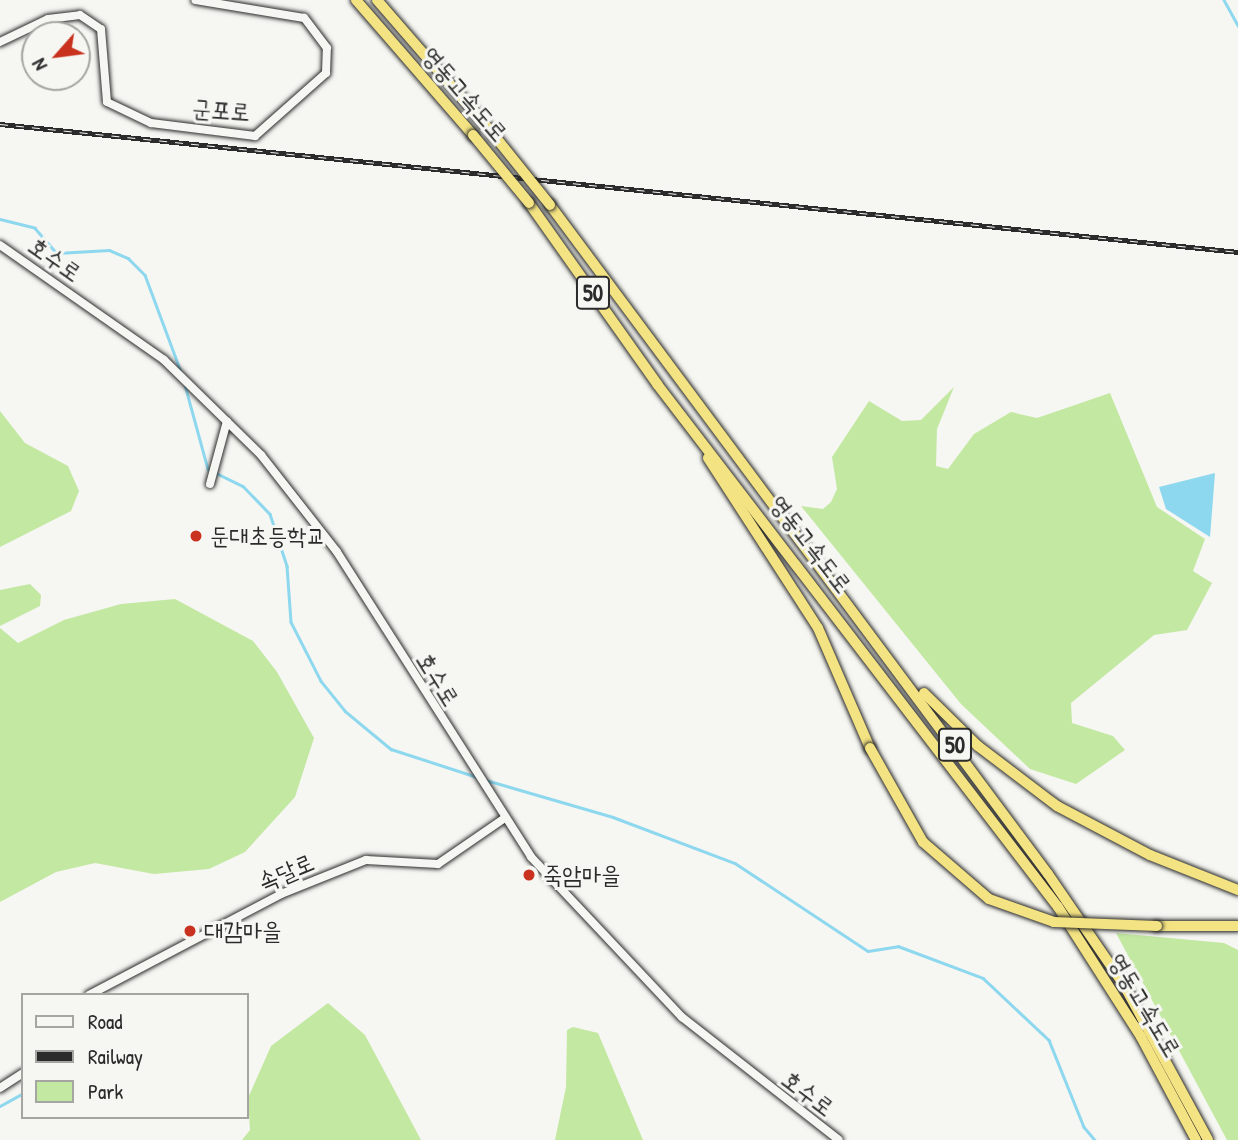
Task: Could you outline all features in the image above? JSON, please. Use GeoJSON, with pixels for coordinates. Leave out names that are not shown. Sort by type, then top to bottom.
{"type":"FeatureCollection","features":[{"type":"Feature","properties":{"kind":"highway","name":"영동고속도로"},"geometry":{"type":"LineString","coordinates":[[356,0],[529,203],[657,384],[1052,898],[1141,1037],[1196,1140]]}},
{"type":"Feature","properties":{"kind":"highway","name":"영동고속도로"},"geometry":{"type":"LineString","coordinates":[[377,0],[493,134],[550,205],[669,372],[898,667],[1111,966],[1208,1140]]}},
{"type":"Feature","properties":{"kind":"highway"},"geometry":{"type":"LineString","coordinates":[[657,384],[807,609],[870,748],[923,842],[989,899],[1054,922],[1238,926]]}},
{"type":"Feature","properties":{"kind":"highway"},"geometry":{"type":"LineString","coordinates":[[898,667],[978,746],[1057,806],[1150,855],[1238,890]]}},
{"type":"Feature","properties":{"kind":"street","name":"군포로"},"geometry":{"type":"LineString","coordinates":[[0,42],[48,19],[80,15],[101,29],[107,102],[151,123],[255,136],[326,73],[327,48],[304,18],[195,0]]}},
{"type":"Feature","properties":{"kind":"street","name":"호수로"},"geometry":{"type":"LineString","coordinates":[[0,245],[164,360],[198,390],[337,552],[502,820],[682,1017],[839,1140]]}},
{"type":"Feature","properties":{"kind":"street"},"geometry":{"type":"LineString","coordinates":[[210,484],[216,452],[227,421]]}},
{"type":"Feature","properties":{"kind":"street","name":"속달로"},"geometry":{"type":"LineString","coordinates":[[93,993],[233,916],[366,860],[438,864],[502,820]]}},
{"type":"Feature","properties":{"kind":"street"},"geometry":{"type":"LineString","coordinates":[[0,1088],[21,1074]]}},
{"type":"Feature","properties":{"kind":"green space"},"geometry":{"type":"Polygon","coordinates":[[[954,387],[937,429],[936,466],[948,469],[974,434],[1011,412],[1037,418],[1110,393],[1157,507],[1205,539],[1193,571],[1212,583],[1187,630],[1154,635],[1071,703],[1072,723],[1113,736],[1125,750],[1076,784],[1030,769],[961,704],[801,506],[823,509],[831,502],[837,489],[832,457],[869,401],[902,421],[921,420],[954,387]]]}},
{"type":"Feature","properties":{"kind":"green space"},"geometry":{"type":"Polygon","coordinates":[[[0,411],[25,443],[68,466],[79,491],[71,511],[0,547],[0,411]]]}},
{"type":"Feature","properties":{"kind":"green space"},"geometry":{"type":"Polygon","coordinates":[[[30,584],[41,595],[40,606],[0,626],[0,590],[30,584]]]}},
{"type":"Feature","properties":{"kind":"green space"},"geometry":{"type":"Polygon","coordinates":[[[175,599],[253,641],[277,672],[314,738],[295,797],[245,852],[209,869],[154,874],[95,863],[56,872],[0,902],[0,628],[18,643],[64,620],[121,604],[175,599]]]}},
{"type":"Feature","properties":{"kind":"green space"},"geometry":{"type":"Polygon","coordinates":[[[1116,933],[1224,943],[1238,950],[1238,1140],[1227,1140],[1116,933]]]}},
{"type":"Feature","properties":{"kind":"green space"},"geometry":{"type":"Polygon","coordinates":[[[328,1003],[365,1035],[421,1140],[242,1140],[250,1130],[248,1098],[271,1046],[328,1003]]]}},
{"type":"Feature","properties":{"kind":"green space"},"geometry":{"type":"Polygon","coordinates":[[[573,1027],[598,1033],[643,1140],[555,1140],[566,1087],[567,1030],[573,1027]]]}},
{"type":"Feature","properties":{"kind":"water"},"geometry":{"type":"Polygon","coordinates":[[[1215,473],[1210,537],[1166,509],[1159,487],[1215,473]]]}},
{"type":"Feature","properties":{"kind":"waterway"},"geometry":{"type":"LineString","coordinates":[[1224,0],[1238,25]]}},
{"type":"Feature","properties":{"kind":"waterway"},"geometry":{"type":"LineString","coordinates":[[0,219],[35,228],[57,253],[109,250],[128,258],[145,275],[181,372]]}},
{"type":"Feature","properties":{"kind":"waterway"},"geometry":{"type":"LineString","coordinates":[[185,385],[208,469],[243,486],[270,514],[287,566],[291,622],[321,681],[345,711],[391,749],[477,777]]}},
{"type":"Feature","properties":{"kind":"waterway"},"geometry":{"type":"LineString","coordinates":[[486,780],[613,817],[735,863],[868,951],[898,946],[983,978],[1049,1040],[1084,1127],[1095,1140]]}},
{"type":"Feature","properties":{"kind":"waterway"},"geometry":{"type":"LineString","coordinates":[[0,1106],[21,1094]]}},
{"type":"Feature","properties":{"kind":"railway"},"geometry":{"type":"LineString","coordinates":[[0,124],[1238,252]]}},
{"type":"Feature","properties":{"kind":"place","name":"둔대초등학교"},"geometry":{"type":"Point","coordinates":[196,536]}},
{"type":"Feature","properties":{"kind":"place","name":"죽암마을"},"geometry":{"type":"Point","coordinates":[529,875]}},
{"type":"Feature","properties":{"kind":"place","name":"대감마을"},"geometry":{"type":"Point","coordinates":[190,931]}}]}
